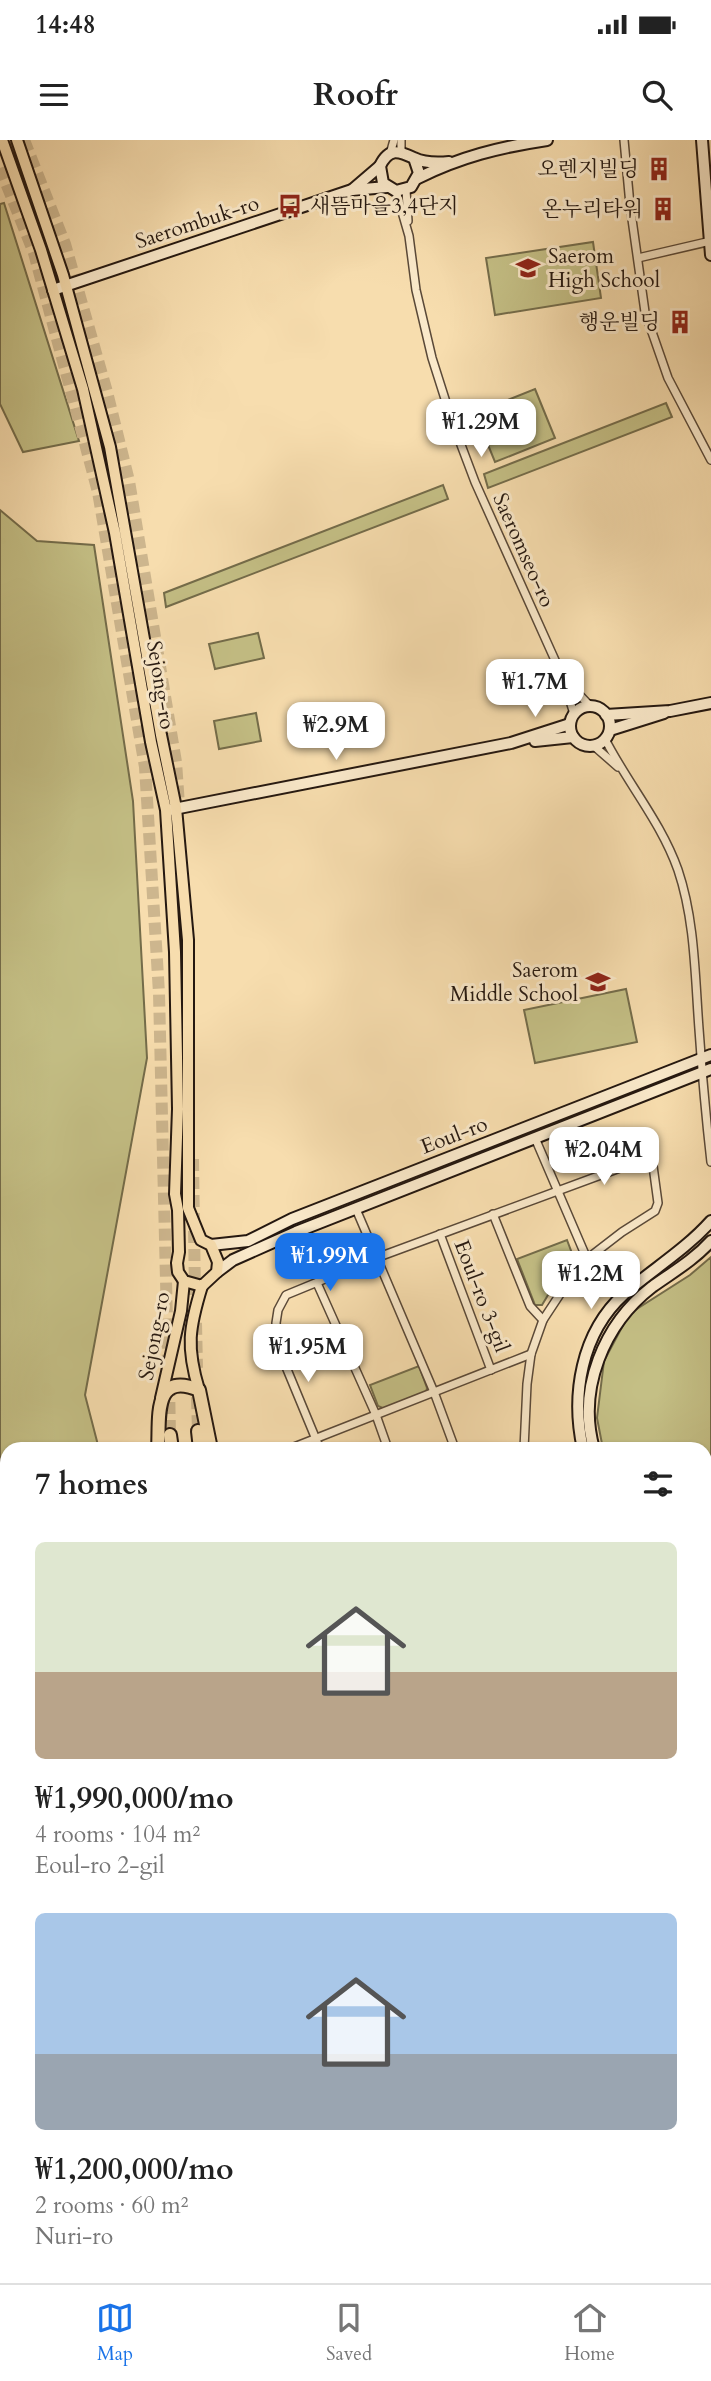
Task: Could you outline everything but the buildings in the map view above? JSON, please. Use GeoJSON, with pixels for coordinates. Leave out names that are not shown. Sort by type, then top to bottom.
{"type":"FeatureCollection","features":[{"type":"Feature","properties":{"kind":"highway"},"geometry":{"type":"LineString","coordinates":[[158,1442],[161,1398],[167,1390],[180,1385],[199,1390],[210,1442]]}},
{"type":"Feature","properties":{"kind":"highway"},"geometry":{"type":"LineString","coordinates":[[198,1432],[199,1442]]}},
{"type":"Feature","properties":{"kind":"highway"},"geometry":{"type":"LineString","coordinates":[[170,1435],[171,1442]]}},
{"type":"Feature","properties":{"kind":"main road","name":"Sejong-ro"},"geometry":{"type":"LineString","coordinates":[[2,140],[53,290],[83,390],[115,533],[151,742],[171,809],[178,1109],[175,1194],[178,1210],[177,1263],[178,1272],[184,1281],[181,1311],[161,1398]]}},
{"type":"Feature","properties":{"kind":"main road","name":"Sejong-ro"},"geometry":{"type":"LineString","coordinates":[[17,140],[65,286],[110,447],[127,532],[171,809],[188,940],[187,1194],[191,1220],[218,1262],[217,1272],[202,1286],[190,1332],[190,1352],[199,1390]]}},
{"type":"Feature","properties":{"kind":"main road"},"geometry":{"type":"LineString","coordinates":[[179,1252],[186,1245],[206,1242]]}},
{"type":"Feature","properties":{"kind":"main road","name":"Sejong-ro"},"geometry":{"type":"LineString","coordinates":[[184,1281],[202,1286]]}},
{"type":"Feature","properties":{"kind":"street"},"geometry":{"type":"LineString","coordinates":[[394,140],[397,148],[414,158],[433,163],[449,162],[507,146],[547,140]]}},
{"type":"Feature","properties":{"kind":"street"},"geometry":{"type":"LineString","coordinates":[[624,140],[645,312],[659,356],[684,411],[711,460]]}},
{"type":"Feature","properties":{"kind":"street"},"geometry":{"type":"LineString","coordinates":[[702,140],[711,254]]}},
{"type":"Feature","properties":{"kind":"street"},"geometry":{"type":"LineString","coordinates":[[397,148],[380,166],[380,177],[396,189],[449,162]]}},
{"type":"Feature","properties":{"kind":"street"},"geometry":{"type":"LineString","coordinates":[[414,158],[419,168],[418,178]]}},
{"type":"Feature","properties":{"kind":"street","name":"Saerombuk-ro"},"geometry":{"type":"LineString","coordinates":[[352,190],[380,166]]}},
{"type":"Feature","properties":{"kind":"street","name":"Saerombuk-ro"},"geometry":{"type":"LineString","coordinates":[[53,290],[352,190],[396,189]]}},
{"type":"Feature","properties":{"kind":"street","name":"Saeromseo-ro"},"geometry":{"type":"LineString","coordinates":[[396,189],[409,236],[416,290],[432,358],[453,421],[475,482],[563,678]]}},
{"type":"Feature","properties":{"kind":"street"},"geometry":{"type":"LineString","coordinates":[[638,258],[710,241]]}},
{"type":"Feature","properties":{"kind":"street"},"geometry":{"type":"LineString","coordinates":[[563,678],[590,706],[607,715],[607,735],[621,770],[666,841],[678,871],[685,898],[706,1057],[711,1162]]}},
{"type":"Feature","properties":{"kind":"street"},"geometry":{"type":"LineString","coordinates":[[563,678],[573,737],[582,745],[594,746],[621,770]]}},
{"type":"Feature","properties":{"kind":"street"},"geometry":{"type":"LineString","coordinates":[[607,715],[670,711],[711,703]]}},
{"type":"Feature","properties":{"kind":"street"},"geometry":{"type":"LineString","coordinates":[[511,743],[572,719],[590,706]]}},
{"type":"Feature","properties":{"kind":"street"},"geometry":{"type":"LineString","coordinates":[[594,746],[607,735],[670,711]]}},
{"type":"Feature","properties":{"kind":"street"},"geometry":{"type":"LineString","coordinates":[[171,809],[511,743],[573,737]]}},
{"type":"Feature","properties":{"kind":"street","name":"Eoul-ro"},"geometry":{"type":"LineString","coordinates":[[206,1242],[248,1241],[292,1219],[706,1057]]}},
{"type":"Feature","properties":{"kind":"street","name":"Eoul-ro"},"geometry":{"type":"LineString","coordinates":[[217,1272],[233,1260],[296,1232],[706,1071]]}},
{"type":"Feature","properties":{"kind":"street"},"geometry":{"type":"LineString","coordinates":[[535,1138],[587,1259],[621,1297]]}},
{"type":"Feature","properties":{"kind":"street","name":"Eoul-ro 3-gil"},"geometry":{"type":"LineString","coordinates":[[317,1442],[279,1350],[276,1323],[278,1310],[286,1295],[376,1258],[647,1158],[652,1163],[658,1203],[655,1211],[587,1259],[542,1320],[531,1354],[524,1442]]}},
{"type":"Feature","properties":{"kind":"street"},"geometry":{"type":"LineString","coordinates":[[356,1209],[452,1442]]}},
{"type":"Feature","properties":{"kind":"street","name":"Eoul-ro 3-gil"},"geometry":{"type":"LineString","coordinates":[[493,1214],[530,1306],[542,1320]]}},
{"type":"Feature","properties":{"kind":"street"},"geometry":{"type":"LineString","coordinates":[[582,1442],[578,1402],[584,1356],[603,1320],[621,1297],[677,1255],[711,1221]]}},
{"type":"Feature","properties":{"kind":"street","name":"Eoul-ro 3-gil"},"geometry":{"type":"LineString","coordinates":[[440,1234],[491,1370]]}},
{"type":"Feature","properties":{"kind":"street"},"geometry":{"type":"LineString","coordinates":[[593,1442],[589,1415],[594,1371],[606,1340],[628,1309],[653,1287],[694,1258],[711,1241]]}},
{"type":"Feature","properties":{"kind":"street"},"geometry":{"type":"LineString","coordinates":[[317,1283],[386,1442]]}},
{"type":"Feature","properties":{"kind":"street","name":"Eoul-ro 3-gil"},"geometry":{"type":"LineString","coordinates":[[308,1442],[531,1354]]}},
{"type":"Feature","properties":{"kind":"shaded area"},"geometry":{"type":"Polygon","coordinates":[[[4,203],[79,441],[23,452],[0,404],[0,204],[4,203]]]}},
{"type":"Feature","properties":{"kind":"shaded area"},"geometry":{"type":"Polygon","coordinates":[[[593,242],[601,298],[495,315],[486,258],[593,242]]]}},
{"type":"Feature","properties":{"kind":"shaded area"},"geometry":{"type":"Polygon","coordinates":[[[535,389],[555,438],[495,462],[475,413],[535,389]]]}},
{"type":"Feature","properties":{"kind":"shaded area"},"geometry":{"type":"Polygon","coordinates":[[[666,403],[672,417],[488,488],[484,474],[666,403]]]}},
{"type":"Feature","properties":{"kind":"shaded area"},"geometry":{"type":"Polygon","coordinates":[[[443,485],[448,499],[166,607],[164,593],[443,485]]]}},
{"type":"Feature","properties":{"kind":"shaded area"},"geometry":{"type":"Polygon","coordinates":[[[0,510],[37,541],[94,545],[133,801],[147,1058],[85,1395],[97,1442],[0,1442],[0,510]]]}},
{"type":"Feature","properties":{"kind":"shaded area"},"geometry":{"type":"Polygon","coordinates":[[[258,633],[264,658],[215,669],[209,644],[258,633]]]}},
{"type":"Feature","properties":{"kind":"shaded area"},"geometry":{"type":"Polygon","coordinates":[[[256,713],[261,741],[219,749],[214,721],[256,713]]]}},
{"type":"Feature","properties":{"kind":"shaded area"},"geometry":{"type":"Polygon","coordinates":[[[626,989],[637,1042],[535,1063],[524,1010],[626,989]]]}},
{"type":"Feature","properties":{"kind":"shaded area"},"geometry":{"type":"Polygon","coordinates":[[[567,1240],[573,1263],[554,1285],[542,1305],[535,1305],[517,1259],[567,1240]]]}},
{"type":"Feature","properties":{"kind":"shaded area"},"geometry":{"type":"Polygon","coordinates":[[[711,1257],[711,1442],[602,1442],[597,1418],[604,1361],[629,1314],[690,1275],[711,1257]]]}},
{"type":"Feature","properties":{"kind":"shaded area"},"geometry":{"type":"Polygon","coordinates":[[[419,1366],[427,1388],[426,1393],[385,1409],[378,1406],[370,1385],[419,1366]]]}},
{"type":"Feature","properties":{"kind":"tunnel"},"geometry":{"type":"LineString","coordinates":[[24,140],[65,244],[129,481],[176,762],[179,805]]}},
{"type":"Feature","properties":{"kind":"tunnel"},"geometry":{"type":"LineString","coordinates":[[0,168],[34,253],[98,492],[145,767],[159,993],[168,1362]]}},
{"type":"Feature","properties":{"kind":"tunnel"},"geometry":{"type":"LineString","coordinates":[[193,1159],[195,1295]]}},
{"type":"Feature","properties":{"kind":"tunnel"},"geometry":{"type":"LineString","coordinates":[[196,1323],[197,1368]]}},
{"type":"Feature","properties":{"kind":"tunnel"},"geometry":{"type":"LineString","coordinates":[[169,1384],[170,1435]]}},
{"type":"Feature","properties":{"kind":"tunnel"},"geometry":{"type":"LineString","coordinates":[[197,1397],[198,1431]]}},
{"type":"Feature","properties":{"kind":"place","name":"오렌지빌딩"},"geometry":{"type":"Point","coordinates":[659,169]}},
{"type":"Feature","properties":{"kind":"place","name":"새뜸마을3,4단지"},"geometry":{"type":"Point","coordinates":[290,206]}},
{"type":"Feature","properties":{"kind":"place","name":"온누리타워"},"geometry":{"type":"Point","coordinates":[663,209]}},
{"type":"Feature","properties":{"kind":"place","name":"Saerom High School"},"geometry":{"type":"Point","coordinates":[528,268]}},
{"type":"Feature","properties":{"kind":"place","name":"행운빌딩"},"geometry":{"type":"Point","coordinates":[680,322]}},
{"type":"Feature","properties":{"kind":"place","name":"Saerom Middle School"},"geometry":{"type":"Point","coordinates":[598,982]}}]}
